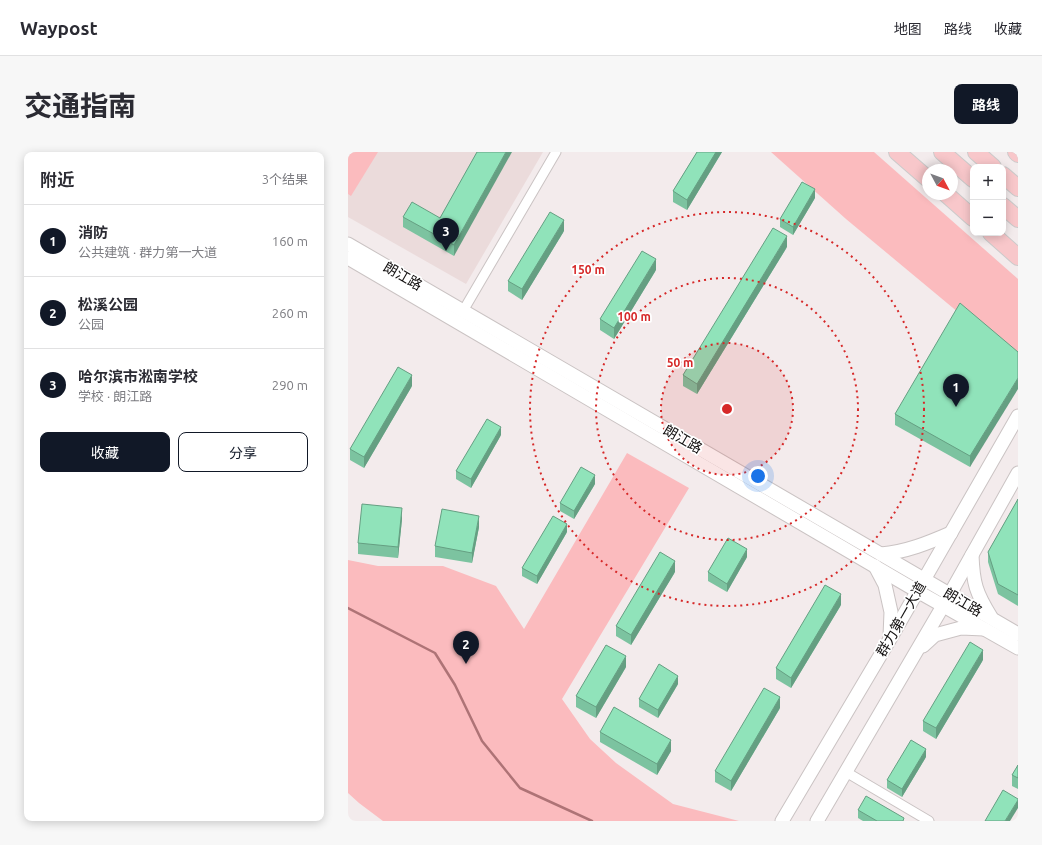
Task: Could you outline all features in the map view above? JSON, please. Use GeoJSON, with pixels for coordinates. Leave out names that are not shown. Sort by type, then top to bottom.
{"type":"FeatureCollection","features":[{"type":"Feature","properties":{"kind":"highway"},"geometry":{"type":"LineString","coordinates":[[897,152],[922,174]]}},
{"type":"Feature","properties":{"kind":"highway"},"geometry":{"type":"LineString","coordinates":[[942,152],[970,176]]}},
{"type":"Feature","properties":{"kind":"highway"},"geometry":{"type":"LineString","coordinates":[[976,152],[990,164]]}},
{"type":"Feature","properties":{"kind":"highway"},"geometry":{"type":"LineString","coordinates":[[1006,178],[1018,188]]}},
{"type":"Feature","properties":{"kind":"highway"},"geometry":{"type":"LineString","coordinates":[[953,200],[970,215]]}},
{"type":"Feature","properties":{"kind":"highway"},"geometry":{"type":"LineString","coordinates":[[1006,209],[1018,219]]}},
{"type":"Feature","properties":{"kind":"highway"},"geometry":{"type":"LineString","coordinates":[[995,236],[1018,256]]}},
{"type":"Feature","properties":{"kind":"main road","name":"朗江路"},"geometry":{"type":"LineString","coordinates":[[348,244],[463,311],[878,560],[918,591],[946,600],[989,624],[1018,634]]}},
{"type":"Feature","properties":{"kind":"main road","name":"朗江路"},"geometry":{"type":"LineString","coordinates":[[348,258],[878,560],[925,580],[946,600]]}},
{"type":"Feature","properties":{"kind":"main road","name":"群力第一大道"},"geometry":{"type":"LineString","coordinates":[[782,821],[925,580],[1018,416]]}},
{"type":"Feature","properties":{"kind":"main road","name":"群力第一大道"},"geometry":{"type":"LineString","coordinates":[[817,821],[917,651],[1018,473]]}},
{"type":"Feature","properties":{"kind":"main road"},"geometry":{"type":"LineString","coordinates":[[890,639],[891,612],[878,560],[932,542],[951,533]]}},
{"type":"Feature","properties":{"kind":"main road"},"geometry":{"type":"LineString","coordinates":[[917,651],[935,635],[961,628],[989,624],[973,577],[972,555]]}},
{"type":"Feature","properties":{"kind":"main road","name":"朗江路"},"geometry":{"type":"LineString","coordinates":[[989,624],[1018,648]]}},
{"type":"Feature","properties":{"kind":"street"},"geometry":{"type":"LineString","coordinates":[[463,311],[556,152]]}},
{"type":"Feature","properties":{"kind":"street"},"geometry":{"type":"LineString","coordinates":[[846,772],[929,821]]}},
{"type":"Feature","properties":{"kind":"shaded area"},"geometry":{"type":"Polygon","coordinates":[[[348,152],[543,152],[466,284],[348,217],[348,152]]]}},
{"type":"Feature","properties":{"kind":"shaded area"},"geometry":{"type":"Polygon","coordinates":[[[348,152],[378,152],[351,196],[348,194],[348,152]]]}},
{"type":"Feature","properties":{"kind":"shaded area"},"geometry":{"type":"Polygon","coordinates":[[[771,152],[874,152],[922,194],[922,200],[928,200],[1018,279],[1018,362],[846,219],[771,152]]]}},
{"type":"Feature","properties":{"kind":"shaded area"},"geometry":{"type":"Polygon","coordinates":[[[627,453],[689,488],[562,699],[590,739],[616,763],[673,804],[739,821],[383,821],[348,793],[348,560],[378,566],[443,566],[496,586],[524,629],[627,453]]]}},
{"type":"Feature","properties":{"kind":"building"},"geometry":{"type":"Polygon","coordinates":[[[477,152],[506,152],[454,245],[403,217],[412,202],[440,218],[477,152]]]}},
{"type":"Feature","properties":{"kind":"building"},"geometry":{"type":"Polygon","coordinates":[[[697,152],[716,152],[687,200],[673,191],[697,152]]]}},
{"type":"Feature","properties":{"kind":"building"},"geometry":{"type":"Polygon","coordinates":[[[802,182],[815,189],[793,227],[780,219],[802,182]]]}},
{"type":"Feature","properties":{"kind":"building"},"geometry":{"type":"Polygon","coordinates":[[[550,212],[564,220],[522,289],[508,281],[550,212]]]}},
{"type":"Feature","properties":{"kind":"building"},"geometry":{"type":"Polygon","coordinates":[[[773,228],[787,236],[697,384],[683,375],[773,228]]]}},
{"type":"Feature","properties":{"kind":"building"},"geometry":{"type":"Polygon","coordinates":[[[642,251],[656,259],[614,328],[600,319],[642,251]]]}},
{"type":"Feature","properties":{"kind":"building"},"geometry":{"type":"Polygon","coordinates":[[[960,303],[1018,352],[1018,378],[970,456],[895,414],[960,303]]]}},
{"type":"Feature","properties":{"kind":"building"},"geometry":{"type":"Polygon","coordinates":[[[398,367],[412,375],[364,457],[350,449],[398,367]]]}},
{"type":"Feature","properties":{"kind":"building"},"geometry":{"type":"Polygon","coordinates":[[[487,419],[501,427],[471,479],[456,471],[487,419]]]}},
{"type":"Feature","properties":{"kind":"building"},"geometry":{"type":"Polygon","coordinates":[[[581,467],[595,475],[574,511],[560,503],[581,467]]]}},
{"type":"Feature","properties":{"kind":"building"},"geometry":{"type":"Polygon","coordinates":[[[1018,499],[1018,595],[998,584],[988,552],[1018,499]]]}},
{"type":"Feature","properties":{"kind":"building"},"geometry":{"type":"Polygon","coordinates":[[[362,504],[402,508],[398,547],[358,543],[362,504]]]}},
{"type":"Feature","properties":{"kind":"building"},"geometry":{"type":"Polygon","coordinates":[[[442,509],[479,516],[472,553],[435,546],[442,509]]]}},
{"type":"Feature","properties":{"kind":"building"},"geometry":{"type":"Polygon","coordinates":[[[553,516],[567,524],[537,576],[522,568],[553,516]]]}},
{"type":"Feature","properties":{"kind":"building"},"geometry":{"type":"Polygon","coordinates":[[[728,538],[747,549],[727,584],[708,572],[728,538]]]}},
{"type":"Feature","properties":{"kind":"building"},"geometry":{"type":"Polygon","coordinates":[[[660,552],[675,561],[631,635],[616,626],[660,552]]]}},
{"type":"Feature","properties":{"kind":"building"},"geometry":{"type":"Polygon","coordinates":[[[825,585],[841,594],[791,678],[776,668],[825,585]]]}},
{"type":"Feature","properties":{"kind":"building"},"geometry":{"type":"Polygon","coordinates":[[[970,642],[983,650],[936,728],[923,721],[970,642]]]}},
{"type":"Feature","properties":{"kind":"building"},"geometry":{"type":"Polygon","coordinates":[[[606,645],[626,656],[596,707],[576,696],[606,645]]]}},
{"type":"Feature","properties":{"kind":"building"},"geometry":{"type":"Polygon","coordinates":[[[659,664],[678,676],[658,710],[639,699],[659,664]]]}},
{"type":"Feature","properties":{"kind":"building"},"geometry":{"type":"Polygon","coordinates":[[[764,688],[780,697],[731,781],[715,771],[764,688]]]}},
{"type":"Feature","properties":{"kind":"building"},"geometry":{"type":"Polygon","coordinates":[[[614,707],[671,740],[657,764],[600,732],[614,707]]]}},
{"type":"Feature","properties":{"kind":"building"},"geometry":{"type":"Polygon","coordinates":[[[911,740],[926,749],[902,789],[887,780],[911,740]]]}},
{"type":"Feature","properties":{"kind":"building"},"geometry":{"type":"Polygon","coordinates":[[[1018,765],[1018,778],[1012,775],[1018,765]]]}},
{"type":"Feature","properties":{"kind":"building"},"geometry":{"type":"Polygon","coordinates":[[[1003,790],[1018,800],[1005,821],[985,821],[1003,790]]]}},
{"type":"Feature","properties":{"kind":"building"},"geometry":{"type":"Polygon","coordinates":[[[866,796],[904,818],[903,821],[877,821],[858,810],[866,796]]]}},
{"type":"Feature","properties":{"kind":"waterway"},"geometry":{"type":"LineString","coordinates":[[348,608],[435,653],[455,685],[482,741],[520,788],[592,821]]}},
{"type":"Feature","properties":{"kind":"place","name":"哈尔滨市淞南学校"},"geometry":{"type":"Point","coordinates":[446,251]}},
{"type":"Feature","properties":{"kind":"place","name":"消防"},"geometry":{"type":"Point","coordinates":[956,407]}},
{"type":"Feature","properties":{"kind":"place","name":"松溪公园"},"geometry":{"type":"Point","coordinates":[466,664]}}]}
